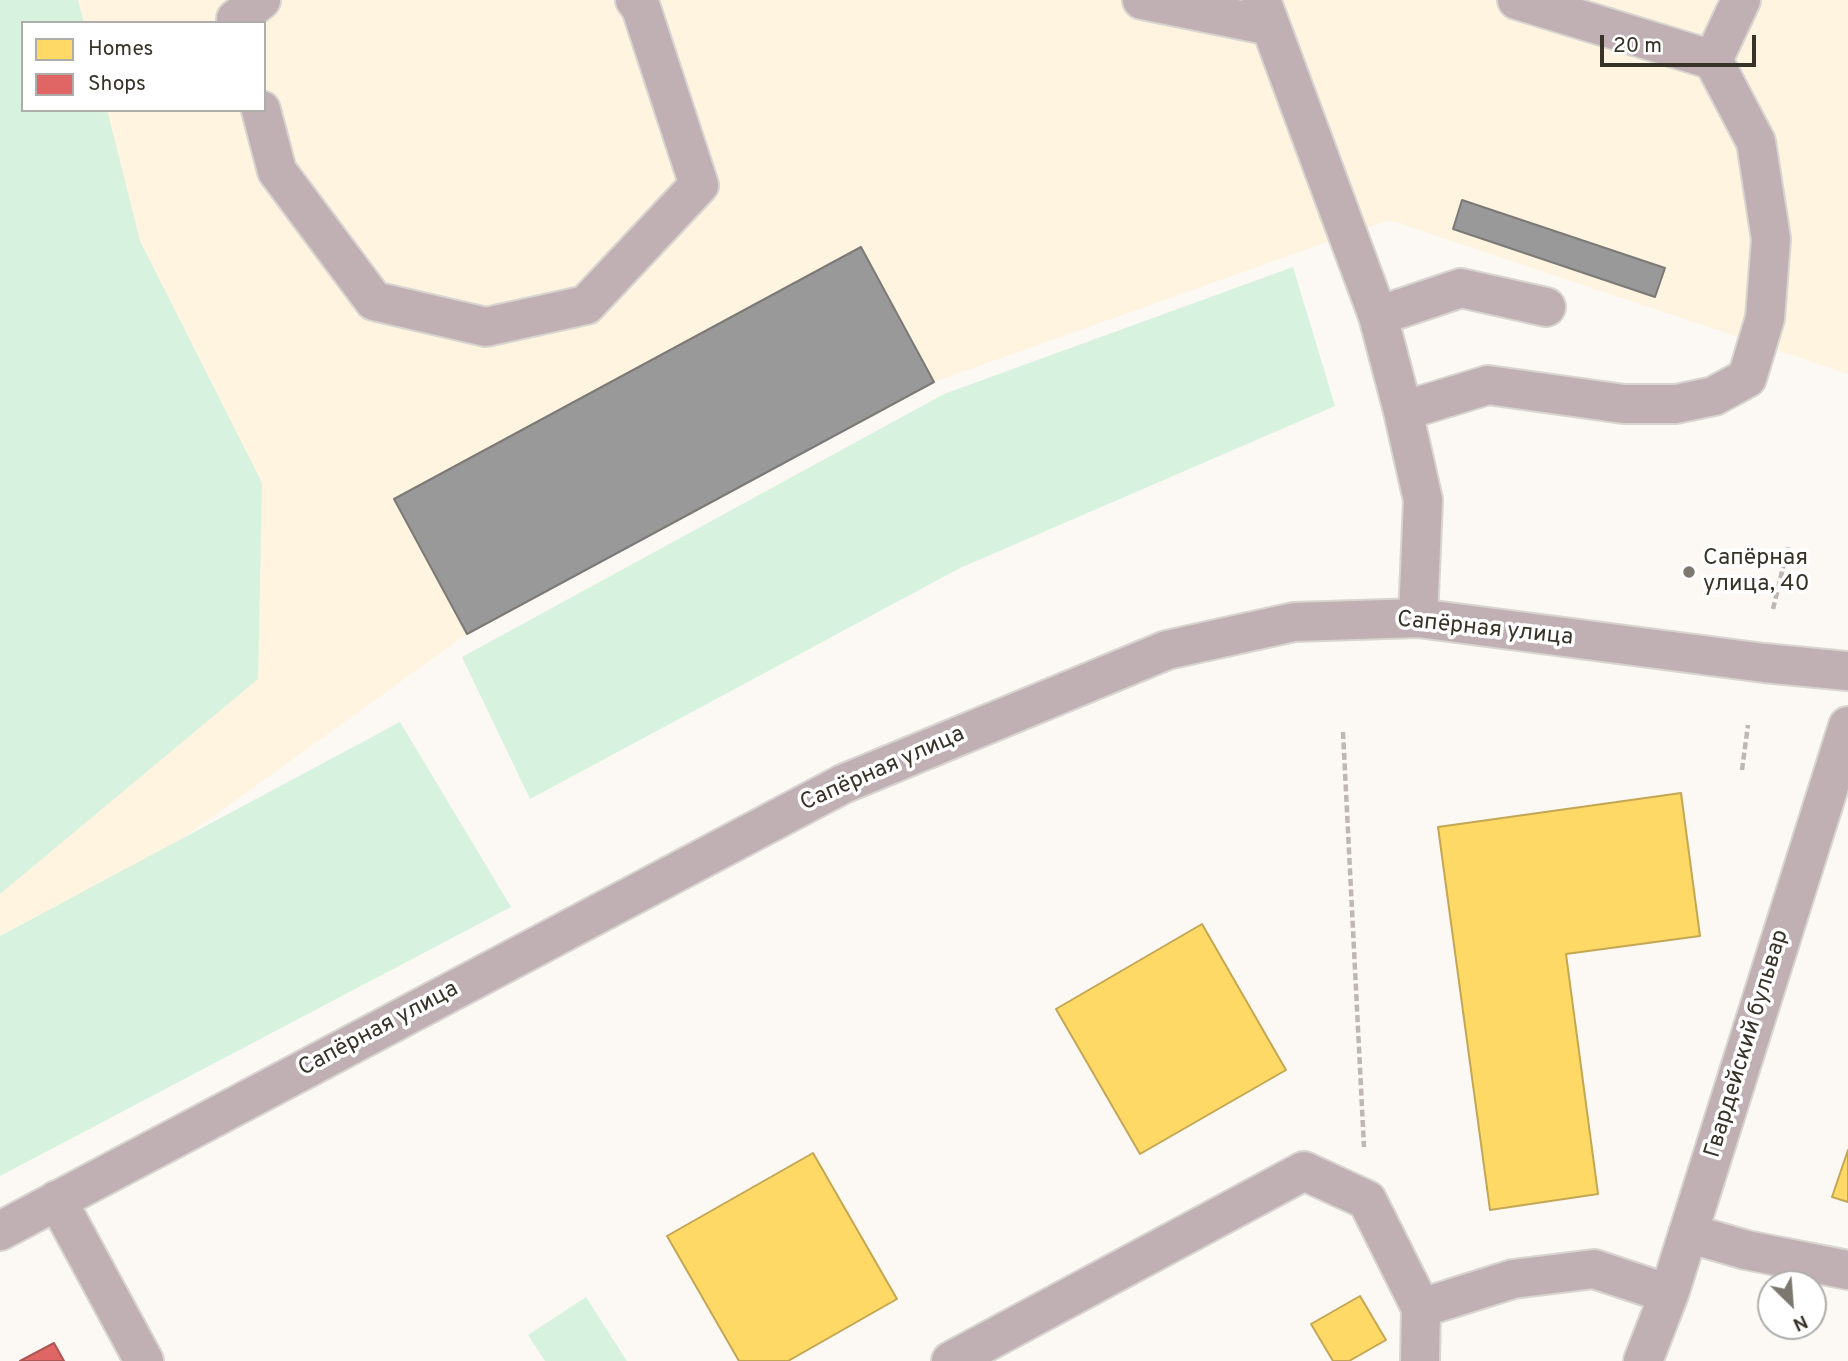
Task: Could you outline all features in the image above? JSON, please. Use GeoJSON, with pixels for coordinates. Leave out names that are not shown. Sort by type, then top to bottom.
{"type":"FeatureCollection","features":[{"type":"Feature","properties":{"kind":"street"},"geometry":{"type":"LineString","coordinates":[[236,21],[261,0]]}},
{"type":"Feature","properties":{"kind":"street"},"geometry":{"type":"LineString","coordinates":[[1142,0],[1266,13],[1378,316],[1403,411],[1423,500],[1418,618]]}},
{"type":"Feature","properties":{"kind":"street"},"geometry":{"type":"LineString","coordinates":[[1403,411],[1488,385],[1624,404],[1676,404],[1714,396],[1747,378],[1765,318],[1771,239],[1756,142],[1713,60],[1517,0]]}},
{"type":"Feature","properties":{"kind":"street"},"geometry":{"type":"LineString","coordinates":[[1713,60],[1741,0]]}},
{"type":"Feature","properties":{"kind":"street"},"geometry":{"type":"LineString","coordinates":[[262,112],[277,171],[374,301],[486,327],[586,305],[699,185],[647,3]]}},
{"type":"Feature","properties":{"kind":"street"},"geometry":{"type":"LineString","coordinates":[[1378,316],[1461,288],[1546,307]]}},
{"type":"Feature","properties":{"kind":"street","name":"Сапёрная улица"},"geometry":{"type":"LineString","coordinates":[[0,1231],[842,784],[1167,650],[1294,622],[1418,618],[1764,663],[1848,671]]}},
{"type":"Feature","properties":{"kind":"street","name":"Гвардейский бульвар"},"geometry":{"type":"LineString","coordinates":[[1643,1361],[1669,1294],[1848,726]]}},
{"type":"Feature","properties":{"kind":"street"},"geometry":{"type":"LineString","coordinates":[[951,1361],[1304,1171],[1367,1200],[1421,1308],[1420,1361]]}},
{"type":"Feature","properties":{"kind":"street"},"geometry":{"type":"LineString","coordinates":[[57,1200],[144,1361]]}},
{"type":"Feature","properties":{"kind":"street"},"geometry":{"type":"LineString","coordinates":[[1688,1233],[1746,1251],[1848,1270]]}},
{"type":"Feature","properties":{"kind":"street"},"geometry":{"type":"LineString","coordinates":[[1421,1308],[1513,1279],[1594,1269],[1669,1294]]}},
{"type":"Feature","properties":{"kind":"path"},"geometry":{"type":"LineString","coordinates":[[1773,609],[1788,547]]}},
{"type":"Feature","properties":{"kind":"path"},"geometry":{"type":"LineString","coordinates":[[1742,771],[1748,725]]}},
{"type":"Feature","properties":{"kind":"path"},"geometry":{"type":"LineString","coordinates":[[1343,732],[1367,1200]]}},
{"type":"Feature","properties":{"kind":"shaded area"},"geometry":{"type":"Polygon","coordinates":[[[0,0],[1848,0],[1848,374],[1389,220],[934,382],[467,634],[169,848],[0,935],[0,0]]]}},
{"type":"Feature","properties":{"kind":"green space"},"geometry":{"type":"Polygon","coordinates":[[[0,0],[78,0],[83,21],[21,21],[21,112],[108,112],[140,241],[262,483],[258,679],[0,894],[0,0]]]}},
{"type":"Feature","properties":{"kind":"green space"},"geometry":{"type":"Polygon","coordinates":[[[1293,267],[1335,406],[960,568],[530,799],[462,657],[944,394],[1293,267]]]}},
{"type":"Feature","properties":{"kind":"green space"},"geometry":{"type":"Polygon","coordinates":[[[400,722],[511,907],[0,1176],[0,936],[400,722]]]}},
{"type":"Feature","properties":{"kind":"green space"},"geometry":{"type":"Polygon","coordinates":[[[586,1297],[627,1361],[545,1361],[528,1335],[586,1297]]]}},
{"type":"Feature","properties":{"kind":"building: Homes"},"geometry":{"type":"Polygon","coordinates":[[[1681,793],[1700,936],[1566,954],[1598,1194],[1490,1210],[1438,827],[1681,793]]]}},
{"type":"Feature","properties":{"kind":"building: Homes"},"geometry":{"type":"Polygon","coordinates":[[[1202,924],[1286,1070],[1140,1154],[1056,1009],[1202,924]]]}},
{"type":"Feature","properties":{"kind":"building: Homes"},"geometry":{"type":"Polygon","coordinates":[[[1848,1150],[1848,1202],[1832,1197],[1848,1150]]]}},
{"type":"Feature","properties":{"kind":"building: Homes"},"geometry":{"type":"Polygon","coordinates":[[[813,1153],[897,1299],[788,1361],[739,1361],[667,1236],[813,1153]]]}},
{"type":"Feature","properties":{"kind":"building: Homes"},"geometry":{"type":"Polygon","coordinates":[[[1360,1296],[1386,1340],[1349,1361],[1333,1361],[1311,1324],[1360,1296]]]}},
{"type":"Feature","properties":{"kind":"building: Shops"},"geometry":{"type":"Polygon","coordinates":[[[54,1343],[64,1361],[20,1361],[54,1343]]]}},
{"type":"Feature","properties":{"kind":"building: Industry"},"geometry":{"type":"Polygon","coordinates":[[[1462,200],[1665,268],[1655,297],[1453,229],[1462,200]]]}},
{"type":"Feature","properties":{"kind":"building: Industry"},"geometry":{"type":"Polygon","coordinates":[[[861,247],[934,382],[467,634],[394,499],[861,247]]]}},
{"type":"Feature","properties":{"kind":"place","name":"Сапёрная улица, 40"},"geometry":{"type":"Point","coordinates":[1689,572]}}]}
